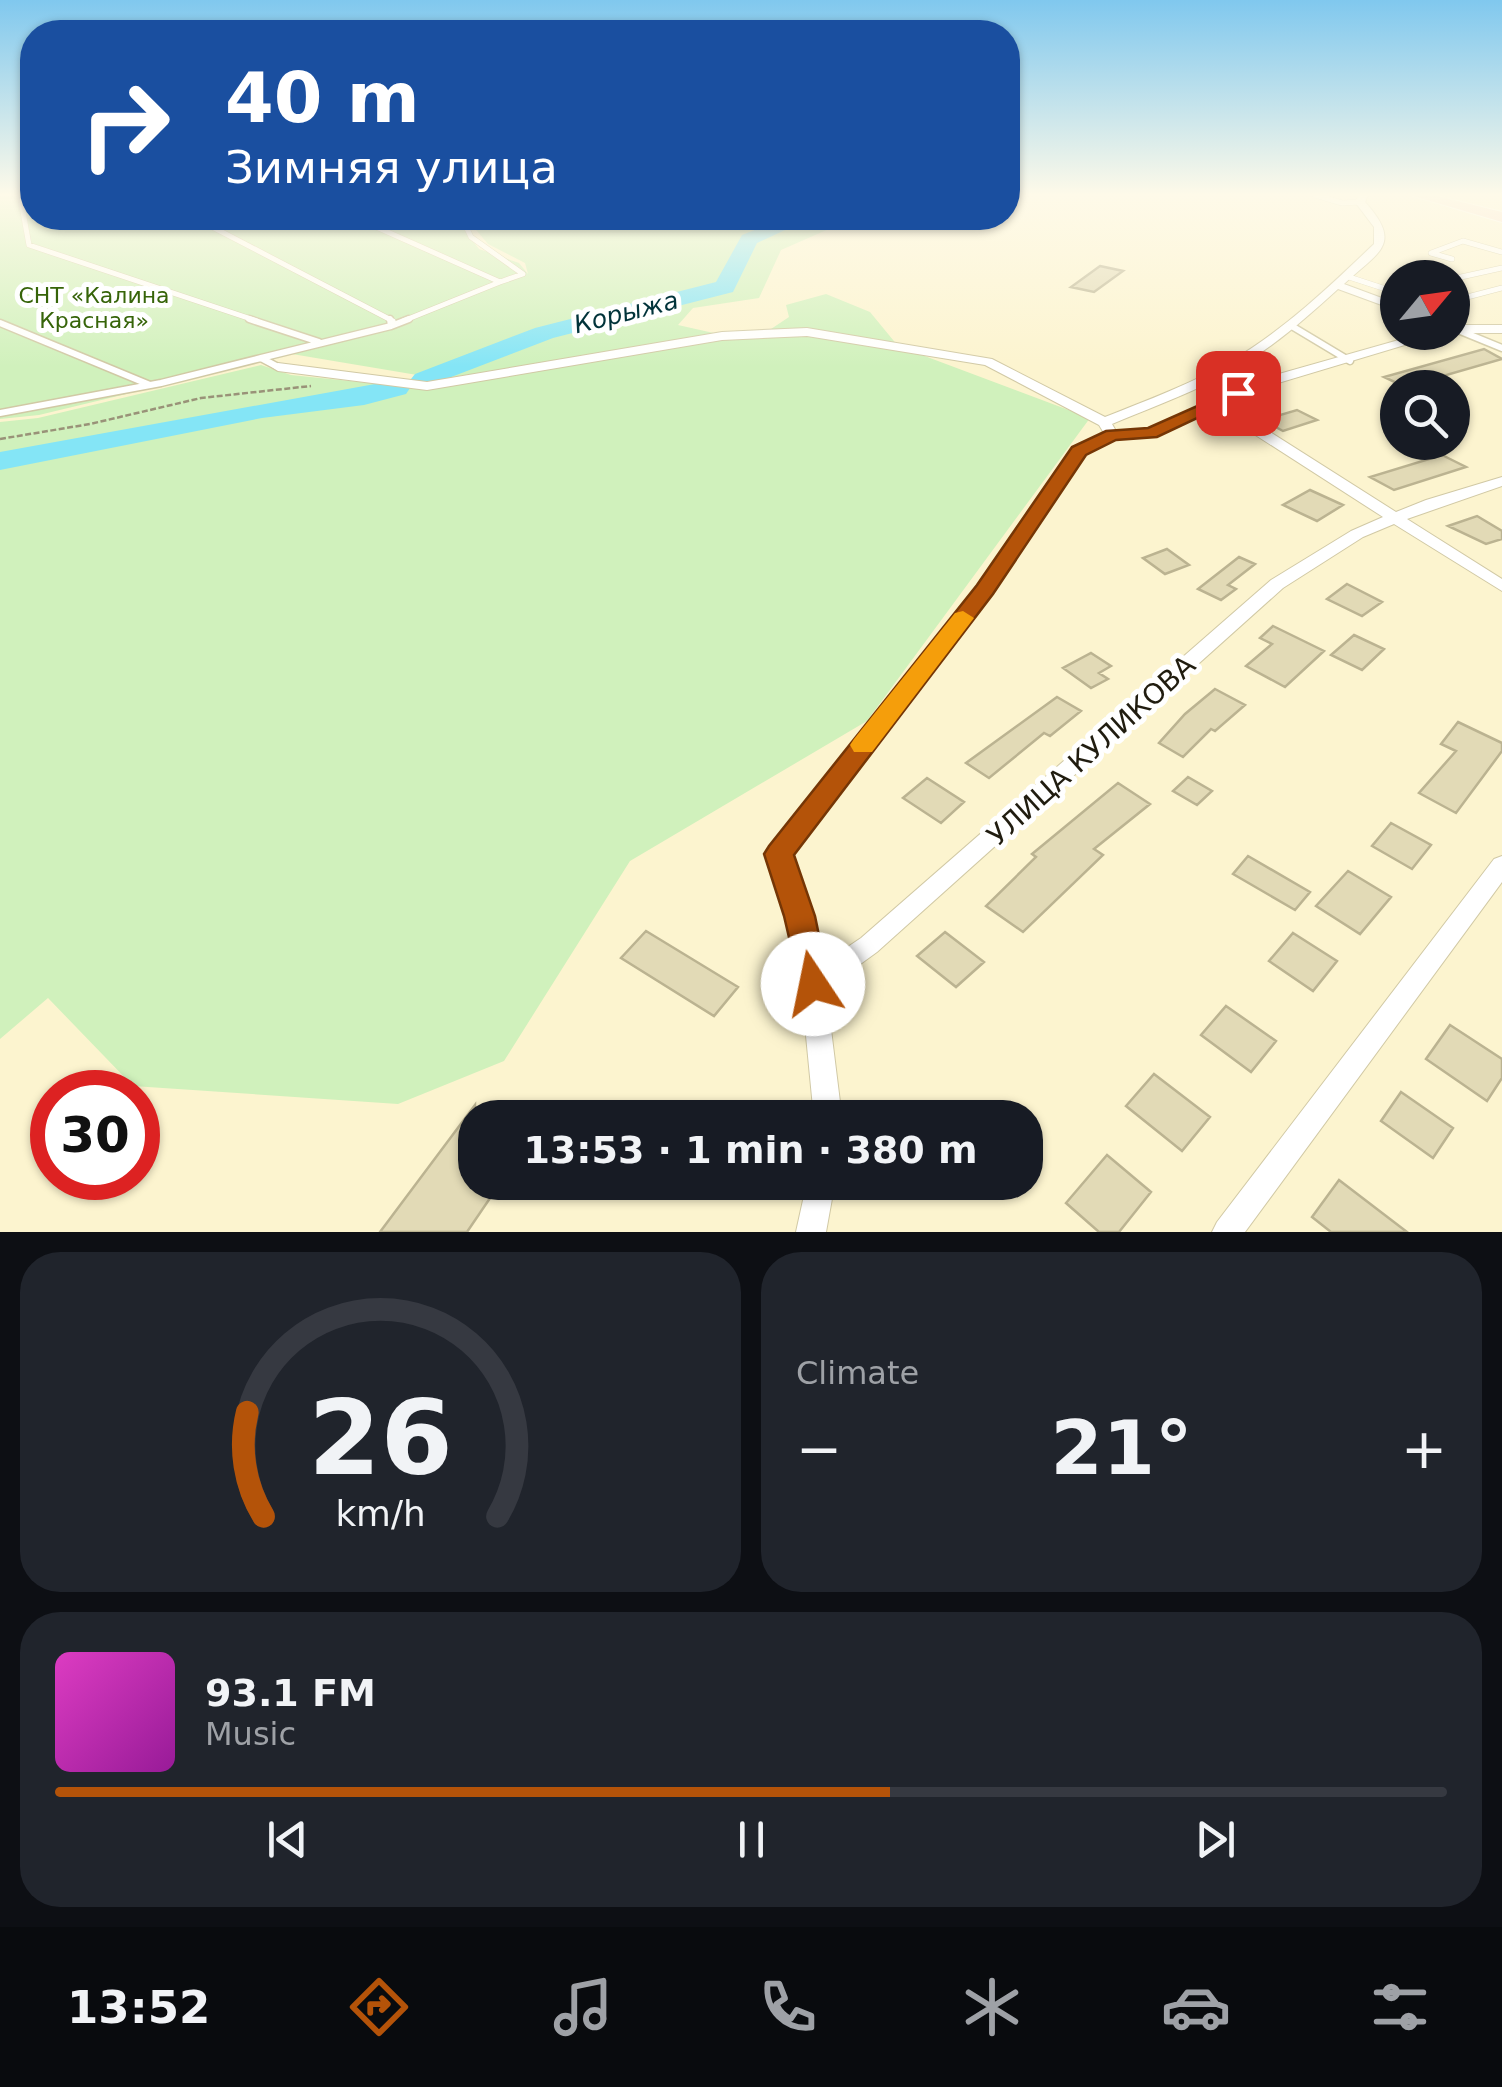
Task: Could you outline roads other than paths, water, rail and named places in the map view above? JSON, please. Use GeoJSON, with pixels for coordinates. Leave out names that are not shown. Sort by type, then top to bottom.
{"type":"FeatureCollection","features":[{"type":"Feature","properties":{"kind":"street"},"geometry":{"type":"LineString","coordinates":[[1108,429],[1232,365],[1290,324],[1373,252]]}},
{"type":"Feature","properties":{"kind":"street"},"geometry":{"type":"LineString","coordinates":[[1342,281],[1380,299]]}},
{"type":"Feature","properties":{"kind":"street"},"geometry":{"type":"LineString","coordinates":[[1470,330],[1502,329]]}},
{"type":"Feature","properties":{"kind":"street"},"geometry":{"type":"LineString","coordinates":[[278,367],[427,386],[722,336],[806,332],[988,362],[1108,429],[1151,433],[1213,402],[1263,383],[1385,350]]}},
{"type":"Feature","properties":{"kind":"street"},"geometry":{"type":"LineString","coordinates":[[1232,365],[1263,383]]}},
{"type":"Feature","properties":{"kind":"street"},"geometry":{"type":"LineString","coordinates":[[1213,402],[1502,586]]}},
{"type":"Feature","properties":{"kind":"street","name":"УЛИЦА КУЛИКОВА"},"geometry":{"type":"LineString","coordinates":[[813,984],[870,945],[1277,584],[1357,534],[1502,482]]}},
{"type":"Feature","properties":{"kind":"street"},"geometry":{"type":"LineString","coordinates":[[779,854],[800,916],[813,984],[826,1100]]}},
{"type":"Feature","properties":{"kind":"street"},"geometry":{"type":"LineString","coordinates":[[1227,1232],[1502,864]]}},
{"type":"Feature","properties":{"kind":"street"},"geometry":{"type":"LineString","coordinates":[[812,1232],[818,1200]]}},
{"type":"Feature","properties":{"kind":"lane"},"geometry":{"type":"LineString","coordinates":[[52,252],[321,342]]}},
{"type":"Feature","properties":{"kind":"lane"},"geometry":{"type":"LineString","coordinates":[[265,252],[370,305],[392,320],[391,326]]}},
{"type":"Feature","properties":{"kind":"lane"},"geometry":{"type":"LineString","coordinates":[[434,252],[500,282]]}},
{"type":"Feature","properties":{"kind":"lane"},"geometry":{"type":"LineString","coordinates":[[0,414],[150,385],[391,326],[523,274],[512,260],[493,252]]}},
{"type":"Feature","properties":{"kind":"lane"},"geometry":{"type":"LineString","coordinates":[[1431,252],[1452,259]]}},
{"type":"Feature","properties":{"kind":"lane"},"geometry":{"type":"LineString","coordinates":[[1470,276],[1502,268]]}},
{"type":"Feature","properties":{"kind":"lane"},"geometry":{"type":"LineString","coordinates":[[1342,281],[1380,289]]}},
{"type":"Feature","properties":{"kind":"lane"},"geometry":{"type":"LineString","coordinates":[[1470,296],[1502,288]]}},
{"type":"Feature","properties":{"kind":"lane"},"geometry":{"type":"LineString","coordinates":[[0,323],[150,385]]}},
{"type":"Feature","properties":{"kind":"lane"},"geometry":{"type":"LineString","coordinates":[[1290,324],[1350,361]]}},
{"type":"Feature","properties":{"kind":"lane"},"geometry":{"type":"LineString","coordinates":[[1470,337],[1502,348]]}},
{"type":"Feature","properties":{"kind":"lane"},"geometry":{"type":"LineString","coordinates":[[261,358],[278,367]]}},
{"type":"Feature","properties":{"kind":"lane"},"geometry":{"type":"LineString","coordinates":[[779,854],[985,589],[1079,451],[1108,429]]}},
{"type":"Feature","properties":{"kind":"waterway","name":"Корыжа"},"geometry":{"type":"LineString","coordinates":[[424,379],[544,333],[725,287],[742,252]]}},
{"type":"Feature","properties":{"kind":"waterway","name":"Корыжа"},"geometry":{"type":"LineString","coordinates":[[0,461],[397,388]]}},
{"type":"Feature","properties":{"kind":"park label","name":"СНТ «Калина Красная»"},"geometry":{"type":"Point","coordinates":[94,308]}}]}
